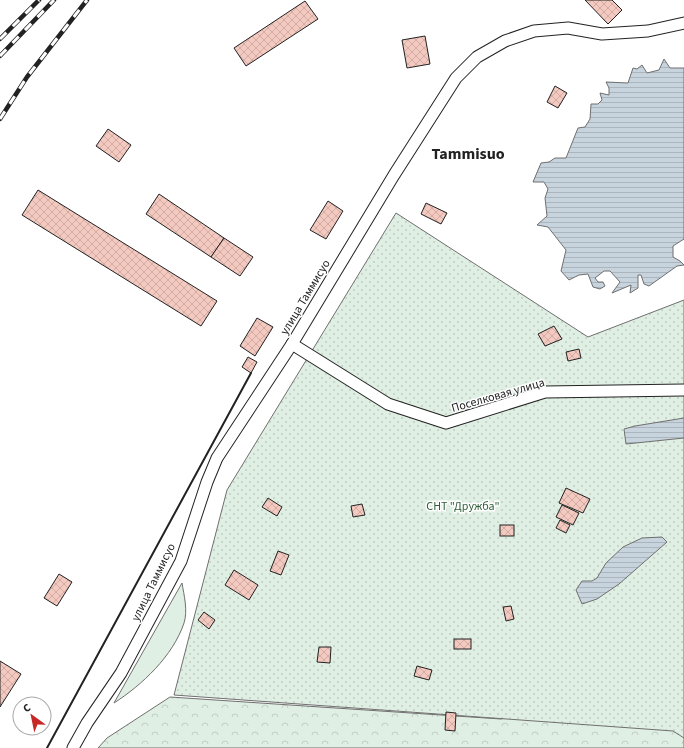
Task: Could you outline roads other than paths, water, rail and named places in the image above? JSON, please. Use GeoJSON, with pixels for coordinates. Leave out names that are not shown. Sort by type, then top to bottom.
{"type":"FeatureCollection","features":[{"type":"Feature","properties":{"kind":"street","name":"улица Таммисуо"},"geometry":{"type":"LineString","coordinates":[[73,748],[87,722],[121,673],[181,561],[207,482],[218,458],[292,344],[394,175],[456,78],[477,57],[505,41],[534,31],[568,28],[602,34],[648,31],[684,23]]}},
{"type":"Feature","properties":{"kind":"street","name":"Поселковая улица"},"geometry":{"type":"LineString","coordinates":[[292,344],[388,404],[446,423],[545,392],[684,390]]}},
{"type":"Feature","properties":{"kind":"railway"},"geometry":{"type":"LineString","coordinates":[[0,39],[39,0]]}},
{"type":"Feature","properties":{"kind":"railway"},"geometry":{"type":"LineString","coordinates":[[0,56],[54,0]]}},
{"type":"Feature","properties":{"kind":"railway"},"geometry":{"type":"LineString","coordinates":[[0,119],[27,77],[87,0]]}},
{"type":"Feature","properties":{"kind":"district","name":"Tammisuo"},"geometry":{"type":"Point","coordinates":[468,153]}},
{"type":"Feature","properties":{"kind":"park label","name":"СНТ \"Дружба\""},"geometry":{"type":"Point","coordinates":[463,506]}}]}
